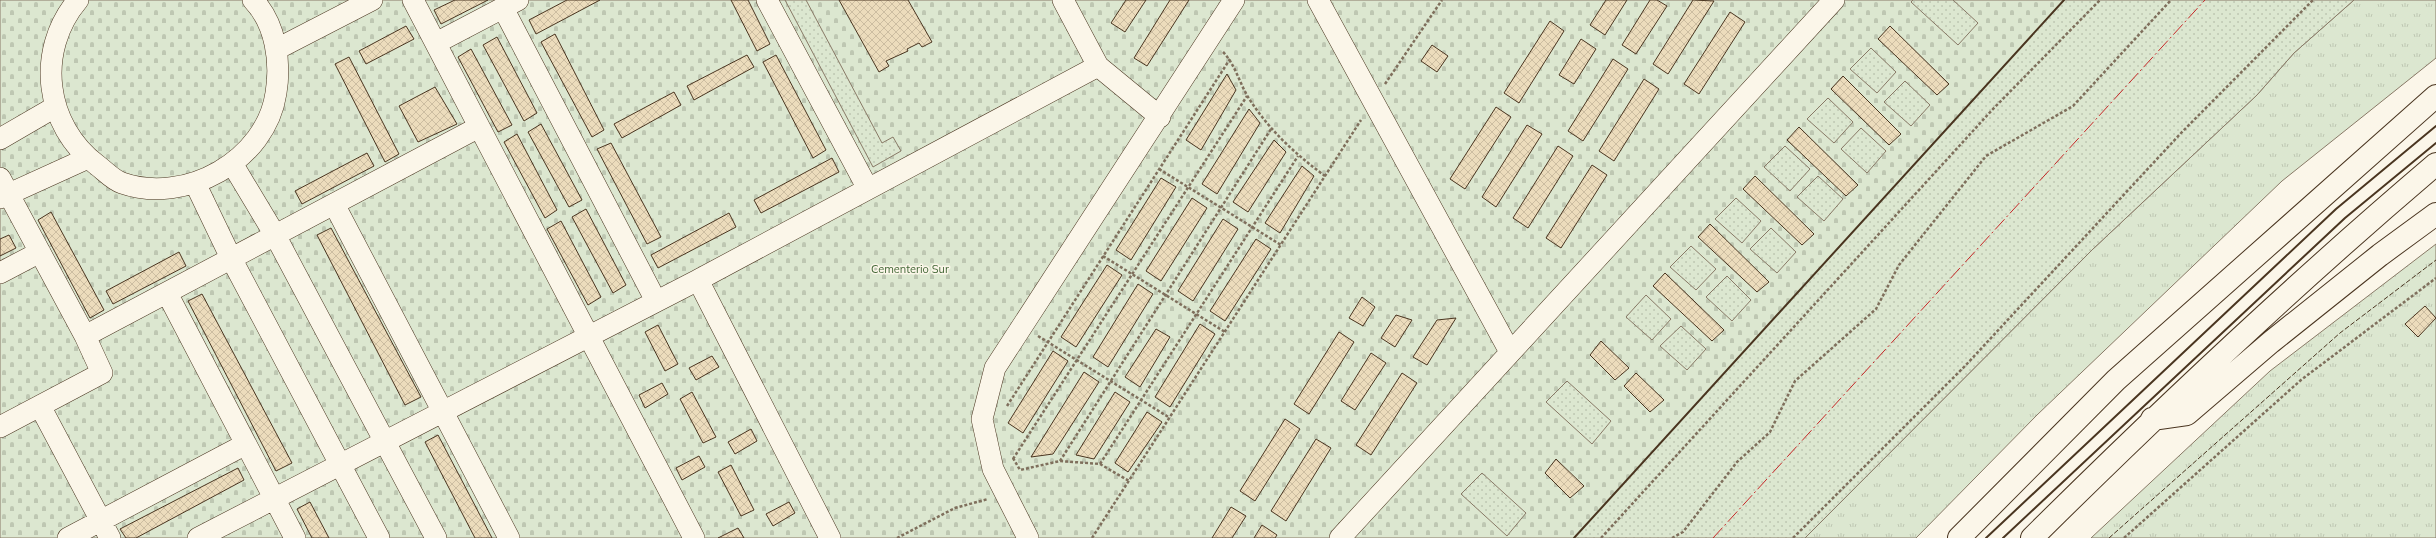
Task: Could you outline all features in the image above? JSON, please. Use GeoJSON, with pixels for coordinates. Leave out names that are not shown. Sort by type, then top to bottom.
{"type":"FeatureCollection","features":[{"type":"Feature","properties":{"kind":"highway"},"geometry":{"type":"LineString","coordinates":[[1959,538],[2116,380],[2436,96]]}},
{"type":"Feature","properties":{"kind":"highway"},"geometry":{"type":"LineString","coordinates":[[2032,538],[2152,419],[2361,227],[2436,164]]}},
{"type":"Feature","properties":{"kind":"highway"},"geometry":{"type":"LineString","coordinates":[[2152,419],[2187,414],[2380,255],[2436,214]]}},
{"type":"Feature","properties":{"kind":"lane"},"geometry":{"type":"LineString","coordinates":[[78,0],[70,10],[53,48],[50,74],[55,107],[68,136],[88,158],[120,182],[145,190],[195,183],[233,165],[258,139],[275,104],[279,75],[277,49],[268,23],[257,1]]}},
{"type":"Feature","properties":{"kind":"lane"},"geometry":{"type":"LineString","coordinates":[[277,49],[372,0]]}},
{"type":"Feature","properties":{"kind":"lane"},"geometry":{"type":"LineString","coordinates":[[413,0],[694,538]]}},
{"type":"Feature","properties":{"kind":"lane"},"geometry":{"type":"LineString","coordinates":[[767,0],[868,189]]}},
{"type":"Feature","properties":{"kind":"lane"},"geometry":{"type":"LineString","coordinates":[[1063,0],[1098,66],[1160,117]]}},
{"type":"Feature","properties":{"kind":"lane"},"geometry":{"type":"LineString","coordinates":[[1028,538],[993,469],[982,419],[995,368],[1160,117],[1234,0]]}},
{"type":"Feature","properties":{"kind":"lane"},"geometry":{"type":"LineString","coordinates":[[1318,0],[1510,352]]}},
{"type":"Feature","properties":{"kind":"lane"},"geometry":{"type":"LineString","coordinates":[[1340,538],[1834,0]]}},
{"type":"Feature","properties":{"kind":"lane"},"geometry":{"type":"LineString","coordinates":[[436,44],[511,4],[656,301]]}},
{"type":"Feature","properties":{"kind":"lane"},"geometry":{"type":"LineString","coordinates":[[198,538],[385,440],[698,280],[1098,66]]}},
{"type":"Feature","properties":{"kind":"lane"},"geometry":{"type":"LineString","coordinates":[[0,139],[55,107]]}},
{"type":"Feature","properties":{"kind":"lane"},"geometry":{"type":"LineString","coordinates":[[85,336],[479,127]]}},
{"type":"Feature","properties":{"kind":"lane"},"geometry":{"type":"LineString","coordinates":[[0,427],[102,373],[85,336],[40,252],[3,190],[88,158]]}},
{"type":"Feature","properties":{"kind":"lane"},"geometry":{"type":"LineString","coordinates":[[233,165],[275,235],[436,538]]}},
{"type":"Feature","properties":{"kind":"lane"},"geometry":{"type":"LineString","coordinates":[[195,183],[231,258],[379,538]]}},
{"type":"Feature","properties":{"kind":"lane"},"geometry":{"type":"LineString","coordinates":[[334,204],[509,538]]}},
{"type":"Feature","properties":{"kind":"lane"},"geometry":{"type":"LineString","coordinates":[[0,273],[40,252]]}},
{"type":"Feature","properties":{"kind":"lane"},"geometry":{"type":"LineString","coordinates":[[698,280],[830,538]]}},
{"type":"Feature","properties":{"kind":"lane"},"geometry":{"type":"LineString","coordinates":[[166,293],[295,538]]}},
{"type":"Feature","properties":{"kind":"lane"},"geometry":{"type":"LineString","coordinates":[[40,406],[106,529]]}},
{"type":"Feature","properties":{"kind":"lane"},"geometry":{"type":"LineString","coordinates":[[68,538],[106,529],[246,444]]}},
{"type":"Feature","properties":{"kind":"path"},"geometry":{"type":"LineString","coordinates":[[1092,538],[1373,102],[1442,0]]}},
{"type":"Feature","properties":{"kind":"path"},"geometry":{"type":"LineString","coordinates":[[1601,538],[1988,115],[2100,0]]}},
{"type":"Feature","properties":{"kind":"path"},"geometry":{"type":"LineString","coordinates":[[1672,538],[1682,532],[1737,462],[1770,432],[1795,381],[1876,309],[1899,264],[1986,156],[2073,106],[2171,0]]}},
{"type":"Feature","properties":{"kind":"path"},"geometry":{"type":"LineString","coordinates":[[1793,538],[1960,371],[2182,132],[2313,0]]}},
{"type":"Feature","properties":{"kind":"path"},"geometry":{"type":"LineString","coordinates":[[1210,38],[1230,59],[1248,96],[1270,130],[1298,156],[1325,176]]}},
{"type":"Feature","properties":{"kind":"path"},"geometry":{"type":"LineString","coordinates":[[1006,407],[1230,59]]}},
{"type":"Feature","properties":{"kind":"path"},"geometry":{"type":"LineString","coordinates":[[1013,459],[1248,96]]}},
{"type":"Feature","properties":{"kind":"path"},"geometry":{"type":"LineString","coordinates":[[1060,461],[1270,130]]}},
{"type":"Feature","properties":{"kind":"path"},"geometry":{"type":"LineString","coordinates":[[1100,464],[1298,156]]}},
{"type":"Feature","properties":{"kind":"path"},"geometry":{"type":"LineString","coordinates":[[1159,169],[1189,186],[1221,208],[1281,245]]}},
{"type":"Feature","properties":{"kind":"path"},"geometry":{"type":"LineString","coordinates":[[1103,256],[1225,332]]}},
{"type":"Feature","properties":{"kind":"path"},"geometry":{"type":"LineString","coordinates":[[2124,538],[2301,380],[2436,278]]}},
{"type":"Feature","properties":{"kind":"path"},"geometry":{"type":"LineString","coordinates":[[1022,326],[1142,399],[1170,418]]}},
{"type":"Feature","properties":{"kind":"path"},"geometry":{"type":"LineString","coordinates":[[1009,452],[1020,470],[1060,461],[1100,464],[1129,481]]}},
{"type":"Feature","properties":{"kind":"path"},"geometry":{"type":"LineString","coordinates":[[897,538],[955,508],[1005,495]]}},
{"type":"Feature","properties":{"kind":"green space","name":"Cementerio Sur"},"geometry":{"type":"Polygon","coordinates":[[[0,0],[2064,0],[1574,538],[0,538],[0,0]]]}},
{"type":"Feature","properties":{"kind":"green space"},"geometry":{"type":"Polygon","coordinates":[[[785,0],[806,0],[882,143],[893,137],[901,151],[873,167],[785,0]]]}},
{"type":"Feature","properties":{"kind":"green space"},"geometry":{"type":"Polygon","coordinates":[[[1913,0],[1953,0],[1978,23],[1958,45],[1911,2],[1913,0]]]}},
{"type":"Feature","properties":{"kind":"green space"},"geometry":{"type":"Polygon","coordinates":[[[2064,0],[2354,0],[2294,53],[2257,95],[2093,249],[1805,538],[1574,538],[2064,0]]]}},
{"type":"Feature","properties":{"kind":"green space"},"geometry":{"type":"Polygon","coordinates":[[[2354,0],[2436,0],[2436,58],[2282,181],[2037,415],[1916,538],[1805,538],[2093,249],[2257,95],[2294,53],[2354,0]]]}},
{"type":"Feature","properties":{"kind":"green space"},"geometry":{"type":"Polygon","coordinates":[[[1871,48],[1896,72],[1877,93],[1850,69],[1871,48]]]}},
{"type":"Feature","properties":{"kind":"green space"},"geometry":{"type":"Polygon","coordinates":[[[1905,81],[1930,105],[1911,126],[1884,102],[1905,81]]]}},
{"type":"Feature","properties":{"kind":"green space"},"geometry":{"type":"Polygon","coordinates":[[[1828,98],[1853,122],[1834,143],[1807,119],[1828,98]]]}},
{"type":"Feature","properties":{"kind":"green space"},"geometry":{"type":"Polygon","coordinates":[[[1861,128],[1886,151],[1867,173],[1841,149],[1861,128]]]}},
{"type":"Feature","properties":{"kind":"green space"},"geometry":{"type":"Polygon","coordinates":[[[1785,146],[1810,169],[1790,191],[1764,167],[1785,146]]]}},
{"type":"Feature","properties":{"kind":"green space"},"geometry":{"type":"Polygon","coordinates":[[[1818,176],[1843,199],[1824,221],[1797,197],[1818,176]]]}},
{"type":"Feature","properties":{"kind":"green space"},"geometry":{"type":"Polygon","coordinates":[[[1736,198],[1761,221],[1742,243],[1715,219],[1736,198]]]}},
{"type":"Feature","properties":{"kind":"green space"},"geometry":{"type":"Polygon","coordinates":[[[1771,228],[1796,252],[1777,273],[1750,249],[1771,228]]]}},
{"type":"Feature","properties":{"kind":"green space"},"geometry":{"type":"Polygon","coordinates":[[[2436,244],[2436,538],[2091,538],[2270,371],[2436,244]]]}},
{"type":"Feature","properties":{"kind":"green space"},"geometry":{"type":"Polygon","coordinates":[[[1691,246],[1716,269],[1696,290],[1670,267],[1691,246]]]}},
{"type":"Feature","properties":{"kind":"green space"},"geometry":{"type":"Polygon","coordinates":[[[1727,276],[1751,300],[1732,321],[1706,297],[1727,276]]]}},
{"type":"Feature","properties":{"kind":"green space"},"geometry":{"type":"Polygon","coordinates":[[[1646,295],[1671,319],[1652,340],[1626,317],[1646,295]]]}},
{"type":"Feature","properties":{"kind":"green space"},"geometry":{"type":"Polygon","coordinates":[[[1681,326],[1706,349],[1687,370],[1660,346],[1681,326]]]}},
{"type":"Feature","properties":{"kind":"green space"},"geometry":{"type":"Polygon","coordinates":[[[1567,381],[1611,421],[1592,444],[1546,402],[1567,381]]]}},
{"type":"Feature","properties":{"kind":"green space"},"geometry":{"type":"Polygon","coordinates":[[[1482,473],[1526,513],[1507,536],[1461,494],[1482,473]]]}},
{"type":"Feature","properties":{"kind":"building"},"geometry":{"type":"Polygon","coordinates":[[[455,0],[488,0],[441,24],[434,10],[455,0]]]}},
{"type":"Feature","properties":{"kind":"building"},"geometry":{"type":"Polygon","coordinates":[[[567,0],[600,0],[536,34],[529,20],[567,0]]]}},
{"type":"Feature","properties":{"kind":"building"},"geometry":{"type":"Polygon","coordinates":[[[731,0],[748,0],[770,44],[757,51],[731,0]]]}},
{"type":"Feature","properties":{"kind":"building"},"geometry":{"type":"Polygon","coordinates":[[[839,0],[908,0],[932,42],[922,47],[919,43],[907,49],[908,51],[886,61],[889,66],[879,72],[839,0]]]}},
{"type":"Feature","properties":{"kind":"building"},"geometry":{"type":"Polygon","coordinates":[[[1126,0],[1146,0],[1125,32],[1111,23],[1126,0]]]}},
{"type":"Feature","properties":{"kind":"building"},"geometry":{"type":"Polygon","coordinates":[[[1170,0],[1189,0],[1147,66],[1134,58],[1170,0]]]}},
{"type":"Feature","properties":{"kind":"building"},"geometry":{"type":"Polygon","coordinates":[[[1606,0],[1627,0],[1605,35],[1590,25],[1606,0]]]}},
{"type":"Feature","properties":{"kind":"building"},"geometry":{"type":"Polygon","coordinates":[[[1650,0],[1657,0],[1667,6],[1636,54],[1622,45],[1650,0]]]}},
{"type":"Feature","properties":{"kind":"building"},"geometry":{"type":"Polygon","coordinates":[[[1693,0],[1714,1],[1668,74],[1653,64],[1693,0]]]}},
{"type":"Feature","properties":{"kind":"building"},"geometry":{"type":"Polygon","coordinates":[[[1730,12],[1745,22],[1699,94],[1684,84],[1730,12]]]}},
{"type":"Feature","properties":{"kind":"building"},"geometry":{"type":"Polygon","coordinates":[[[1550,21],[1564,31],[1519,103],[1504,93],[1550,21]]]}},
{"type":"Feature","properties":{"kind":"building"},"geometry":{"type":"Polygon","coordinates":[[[406,26],[414,39],[366,64],[359,51],[406,26]]]}},
{"type":"Feature","properties":{"kind":"building"},"geometry":{"type":"Polygon","coordinates":[[[1890,26],[1949,84],[1937,95],[1878,39],[1890,26]]]}},
{"type":"Feature","properties":{"kind":"building"},"geometry":{"type":"Polygon","coordinates":[[[555,34],[604,130],[592,137],[541,42],[555,34]]]}},
{"type":"Feature","properties":{"kind":"building"},"geometry":{"type":"Polygon","coordinates":[[[497,37],[537,113],[524,121],[483,45],[497,37]]]}},
{"type":"Feature","properties":{"kind":"building"},"geometry":{"type":"Polygon","coordinates":[[[1581,39],[1596,49],[1574,84],[1559,75],[1581,39]]]}},
{"type":"Feature","properties":{"kind":"building"},"geometry":{"type":"Polygon","coordinates":[[[1432,45],[1448,56],[1437,72],[1421,61],[1432,45]]]}},
{"type":"Feature","properties":{"kind":"building"},"geometry":{"type":"Polygon","coordinates":[[[471,49],[512,125],[498,132],[458,57],[471,49]]]}},
{"type":"Feature","properties":{"kind":"building"},"geometry":{"type":"Polygon","coordinates":[[[747,55],[754,67],[694,100],[687,86],[747,55]]]}},
{"type":"Feature","properties":{"kind":"building"},"geometry":{"type":"Polygon","coordinates":[[[776,55],[826,150],[813,158],[763,62],[776,55]]]}},
{"type":"Feature","properties":{"kind":"building"},"geometry":{"type":"Polygon","coordinates":[[[349,57],[399,154],[385,162],[335,64],[349,57]]]}},
{"type":"Feature","properties":{"kind":"building"},"geometry":{"type":"Polygon","coordinates":[[[1613,59],[1628,69],[1583,141],[1568,131],[1613,59]]]}},
{"type":"Feature","properties":{"kind":"building"},"geometry":{"type":"Polygon","coordinates":[[[1227,74],[1236,90],[1201,150],[1186,140],[1227,74]]]}},
{"type":"Feature","properties":{"kind":"building"},"geometry":{"type":"Polygon","coordinates":[[[1843,76],[1901,134],[1889,145],[1831,89],[1843,76]]]}},
{"type":"Feature","properties":{"kind":"building"},"geometry":{"type":"Polygon","coordinates":[[[1644,79],[1659,89],[1614,161],[1599,151],[1644,79]]]}},
{"type":"Feature","properties":{"kind":"building"},"geometry":{"type":"Polygon","coordinates":[[[435,87],[457,124],[418,142],[399,106],[435,87]]]}},
{"type":"Feature","properties":{"kind":"building"},"geometry":{"type":"Polygon","coordinates":[[[674,92],[681,105],[622,138],[614,124],[674,92]]]}},
{"type":"Feature","properties":{"kind":"building"},"geometry":{"type":"Polygon","coordinates":[[[1496,107],[1511,117],[1465,189],[1450,179],[1496,107]]]}},
{"type":"Feature","properties":{"kind":"building"},"geometry":{"type":"Polygon","coordinates":[[[1249,109],[1260,123],[1217,194],[1202,184],[1249,109]]]}},
{"type":"Feature","properties":{"kind":"building"},"geometry":{"type":"Polygon","coordinates":[[[541,124],[582,200],[569,207],[528,132],[541,124]]]}},
{"type":"Feature","properties":{"kind":"building"},"geometry":{"type":"Polygon","coordinates":[[[1527,125],[1542,134],[1496,207],[1482,197],[1527,125]]]}},
{"type":"Feature","properties":{"kind":"building"},"geometry":{"type":"Polygon","coordinates":[[[1799,127],[1858,185],[1846,196],[1787,140],[1799,127]]]}},
{"type":"Feature","properties":{"kind":"building"},"geometry":{"type":"Polygon","coordinates":[[[517,134],[557,210],[545,218],[504,142],[517,134]]]}},
{"type":"Feature","properties":{"kind":"building"},"geometry":{"type":"Polygon","coordinates":[[[1274,140],[1286,152],[1248,212],[1233,202],[1274,140]]]}},
{"type":"Feature","properties":{"kind":"building"},"geometry":{"type":"Polygon","coordinates":[[[611,143],[661,237],[647,244],[597,149],[611,143]]]}},
{"type":"Feature","properties":{"kind":"building"},"geometry":{"type":"Polygon","coordinates":[[[1558,146],[1573,156],[1528,228],[1513,218],[1558,146]]]}},
{"type":"Feature","properties":{"kind":"building"},"geometry":{"type":"Polygon","coordinates":[[[367,153],[374,166],[302,204],[295,191],[367,153]]]}},
{"type":"Feature","properties":{"kind":"building"},"geometry":{"type":"Polygon","coordinates":[[[832,158],[839,172],[761,213],[754,200],[832,158]]]}},
{"type":"Feature","properties":{"kind":"building"},"geometry":{"type":"Polygon","coordinates":[[[1592,165],[1607,175],[1561,248],[1546,238],[1592,165]]]}},
{"type":"Feature","properties":{"kind":"building"},"geometry":{"type":"Polygon","coordinates":[[[1302,166],[1314,176],[1280,233],[1265,223],[1302,166]]]}},
{"type":"Feature","properties":{"kind":"building"},"geometry":{"type":"Polygon","coordinates":[[[1755,176],[1814,234],[1802,245],[1743,189],[1755,176]]]}},
{"type":"Feature","properties":{"kind":"building"},"geometry":{"type":"Polygon","coordinates":[[[1161,178],[1176,187],[1131,260],[1116,250],[1161,178]]]}},
{"type":"Feature","properties":{"kind":"building"},"geometry":{"type":"Polygon","coordinates":[[[1192,198],[1207,208],[1161,281],[1146,271],[1192,198]]]}},
{"type":"Feature","properties":{"kind":"building"},"geometry":{"type":"Polygon","coordinates":[[[586,209],[626,285],[613,293],[572,217],[586,209]]]}},
{"type":"Feature","properties":{"kind":"building"},"geometry":{"type":"Polygon","coordinates":[[[51,212],[104,310],[90,318],[38,220],[51,212]]]}},
{"type":"Feature","properties":{"kind":"building"},"geometry":{"type":"Polygon","coordinates":[[[729,213],[736,227],[658,268],[651,255],[729,213]]]}},
{"type":"Feature","properties":{"kind":"building"},"geometry":{"type":"Polygon","coordinates":[[[1223,219],[1238,229],[1193,301],[1178,291],[1223,219]]]}},
{"type":"Feature","properties":{"kind":"building"},"geometry":{"type":"Polygon","coordinates":[[[561,221],[601,297],[588,305],[547,229],[561,221]]]}},
{"type":"Feature","properties":{"kind":"building"},"geometry":{"type":"Polygon","coordinates":[[[1710,224],[1769,282],[1757,292],[1698,237],[1710,224]]]}},
{"type":"Feature","properties":{"kind":"building"},"geometry":{"type":"Polygon","coordinates":[[[331,228],[421,397],[405,405],[317,235],[331,228]]]}},
{"type":"Feature","properties":{"kind":"building"},"geometry":{"type":"Polygon","coordinates":[[[9,235],[16,248],[0,256],[0,239],[9,235]]]}},
{"type":"Feature","properties":{"kind":"building"},"geometry":{"type":"Polygon","coordinates":[[[1256,239],[1271,249],[1225,321],[1210,311],[1256,239]]]}},
{"type":"Feature","properties":{"kind":"building"},"geometry":{"type":"Polygon","coordinates":[[[179,252],[186,266],[113,304],[106,291],[179,252]]]}},
{"type":"Feature","properties":{"kind":"building"},"geometry":{"type":"Polygon","coordinates":[[[1107,265],[1122,275],[1076,347],[1061,337],[1107,265]]]}},
{"type":"Feature","properties":{"kind":"building"},"geometry":{"type":"Polygon","coordinates":[[[1665,273],[1724,330],[1712,341],[1653,286],[1665,273]]]}},
{"type":"Feature","properties":{"kind":"building"},"geometry":{"type":"Polygon","coordinates":[[[1138,284],[1153,294],[1108,367],[1093,357],[1138,284]]]}},
{"type":"Feature","properties":{"kind":"building"},"geometry":{"type":"Polygon","coordinates":[[[202,294],[292,463],[276,471],[188,301],[202,294]]]}},
{"type":"Feature","properties":{"kind":"building"},"geometry":{"type":"Polygon","coordinates":[[[1362,297],[1375,307],[1363,326],[1349,318],[1362,297]]]}},
{"type":"Feature","properties":{"kind":"building"},"geometry":{"type":"Polygon","coordinates":[[[2425,306],[2436,318],[2418,337],[2405,324],[2425,306]]]}},
{"type":"Feature","properties":{"kind":"building"},"geometry":{"type":"Polygon","coordinates":[[[1396,315],[1412,320],[1395,347],[1381,338],[1396,315]]]}},
{"type":"Feature","properties":{"kind":"building"},"geometry":{"type":"Polygon","coordinates":[[[1456,318],[1427,365],[1413,357],[1437,320],[1456,318]]]}},
{"type":"Feature","properties":{"kind":"building"},"geometry":{"type":"Polygon","coordinates":[[[1200,324],[1215,334],[1170,407],[1155,397],[1200,324]]]}},
{"type":"Feature","properties":{"kind":"building"},"geometry":{"type":"Polygon","coordinates":[[[658,325],[678,364],[665,371],[645,332],[658,325]]]}},
{"type":"Feature","properties":{"kind":"building"},"geometry":{"type":"Polygon","coordinates":[[[1156,329],[1170,337],[1140,387],[1125,377],[1156,329]]]}},
{"type":"Feature","properties":{"kind":"building"},"geometry":{"type":"Polygon","coordinates":[[[1339,332],[1354,342],[1309,414],[1294,404],[1339,332]]]}},
{"type":"Feature","properties":{"kind":"building"},"geometry":{"type":"Polygon","coordinates":[[[1601,341],[1629,368],[1615,380],[1590,355],[1601,341]]]}},
{"type":"Feature","properties":{"kind":"building"},"geometry":{"type":"Polygon","coordinates":[[[1053,351],[1068,361],[1023,433],[1008,423],[1053,351]]]}},
{"type":"Feature","properties":{"kind":"building"},"geometry":{"type":"Polygon","coordinates":[[[1371,353],[1386,363],[1355,410],[1341,401],[1371,353]]]}},
{"type":"Feature","properties":{"kind":"building"},"geometry":{"type":"Polygon","coordinates":[[[712,356],[719,367],[696,380],[689,368],[712,356]]]}},
{"type":"Feature","properties":{"kind":"building"},"geometry":{"type":"Polygon","coordinates":[[[1084,372],[1099,382],[1053,454],[1031,457],[1084,372]]]}},
{"type":"Feature","properties":{"kind":"building"},"geometry":{"type":"Polygon","coordinates":[[[1402,373],[1417,383],[1371,455],[1356,445],[1402,373]]]}},
{"type":"Feature","properties":{"kind":"building"},"geometry":{"type":"Polygon","coordinates":[[[1636,373],[1664,400],[1650,412],[1624,386],[1636,373]]]}},
{"type":"Feature","properties":{"kind":"building"},"geometry":{"type":"Polygon","coordinates":[[[662,383],[668,394],[645,408],[639,395],[662,383]]]}},
{"type":"Feature","properties":{"kind":"building"},"geometry":{"type":"Polygon","coordinates":[[[692,392],[716,437],[703,443],[680,399],[692,392]]]}},
{"type":"Feature","properties":{"kind":"building"},"geometry":{"type":"Polygon","coordinates":[[[1115,392],[1130,402],[1094,459],[1076,455],[1115,392]]]}},
{"type":"Feature","properties":{"kind":"building"},"geometry":{"type":"Polygon","coordinates":[[[1147,412],[1162,422],[1128,472],[1115,463],[1147,412]]]}},
{"type":"Feature","properties":{"kind":"building"},"geometry":{"type":"Polygon","coordinates":[[[1285,419],[1300,429],[1255,501],[1240,491],[1285,419]]]}},
{"type":"Feature","properties":{"kind":"building"},"geometry":{"type":"Polygon","coordinates":[[[751,429],[757,441],[735,454],[728,442],[751,429]]]}},
{"type":"Feature","properties":{"kind":"building"},"geometry":{"type":"Polygon","coordinates":[[[438,435],[492,538],[475,538],[425,442],[438,435]]]}},
{"type":"Feature","properties":{"kind":"building"},"geometry":{"type":"Polygon","coordinates":[[[1316,439],[1331,448],[1286,521],[1271,511],[1316,439]]]}},
{"type":"Feature","properties":{"kind":"building"},"geometry":{"type":"Polygon","coordinates":[[[699,456],[705,467],[682,480],[676,468],[699,456]]]}},
{"type":"Feature","properties":{"kind":"building"},"geometry":{"type":"Polygon","coordinates":[[[1556,459],[1584,486],[1570,498],[1545,473],[1556,459]]]}},
{"type":"Feature","properties":{"kind":"building"},"geometry":{"type":"Polygon","coordinates":[[[731,465],[754,510],[741,516],[718,472],[731,465]]]}},
{"type":"Feature","properties":{"kind":"building"},"geometry":{"type":"Polygon","coordinates":[[[238,468],[244,480],[136,538],[126,538],[120,529],[238,468]]]}},
{"type":"Feature","properties":{"kind":"building"},"geometry":{"type":"Polygon","coordinates":[[[310,502],[329,538],[312,538],[297,509],[310,502]]]}},
{"type":"Feature","properties":{"kind":"building"},"geometry":{"type":"Polygon","coordinates":[[[789,502],[795,513],[773,526],[766,514],[789,502]]]}},
{"type":"Feature","properties":{"kind":"building"},"geometry":{"type":"Polygon","coordinates":[[[1231,507],[1246,516],[1232,538],[1212,538],[1231,507]]]}},
{"type":"Feature","properties":{"kind":"building"},"geometry":{"type":"Polygon","coordinates":[[[1262,525],[1277,535],[1275,538],[1254,538],[1262,525]]]}},
{"type":"Feature","properties":{"kind":"building"},"geometry":{"type":"Polygon","coordinates":[[[738,528],[744,538],[718,538],[738,528]]]}},
{"type":"Feature","properties":{"kind":"fence"},"geometry":{"type":"LineString","coordinates":[[2109,538],[2340,333],[2436,260]]}},
{"type":"Feature","properties":{"kind":"wall"},"geometry":{"type":"LineString","coordinates":[[1574,538],[2064,0]]}},
{"type":"Feature","properties":{"kind":"wall"},"geometry":{"type":"LineString","coordinates":[[1986,538],[2336,209],[2436,126]]}},
{"type":"Feature","properties":{"kind":"wall"},"geometry":{"type":"LineString","coordinates":[[2003,538],[2345,218],[2436,143]]}},
{"type":"Feature","properties":{"kind":"power"},"geometry":{"type":"LineString","coordinates":[[1713,538],[2205,0]]}}]}
